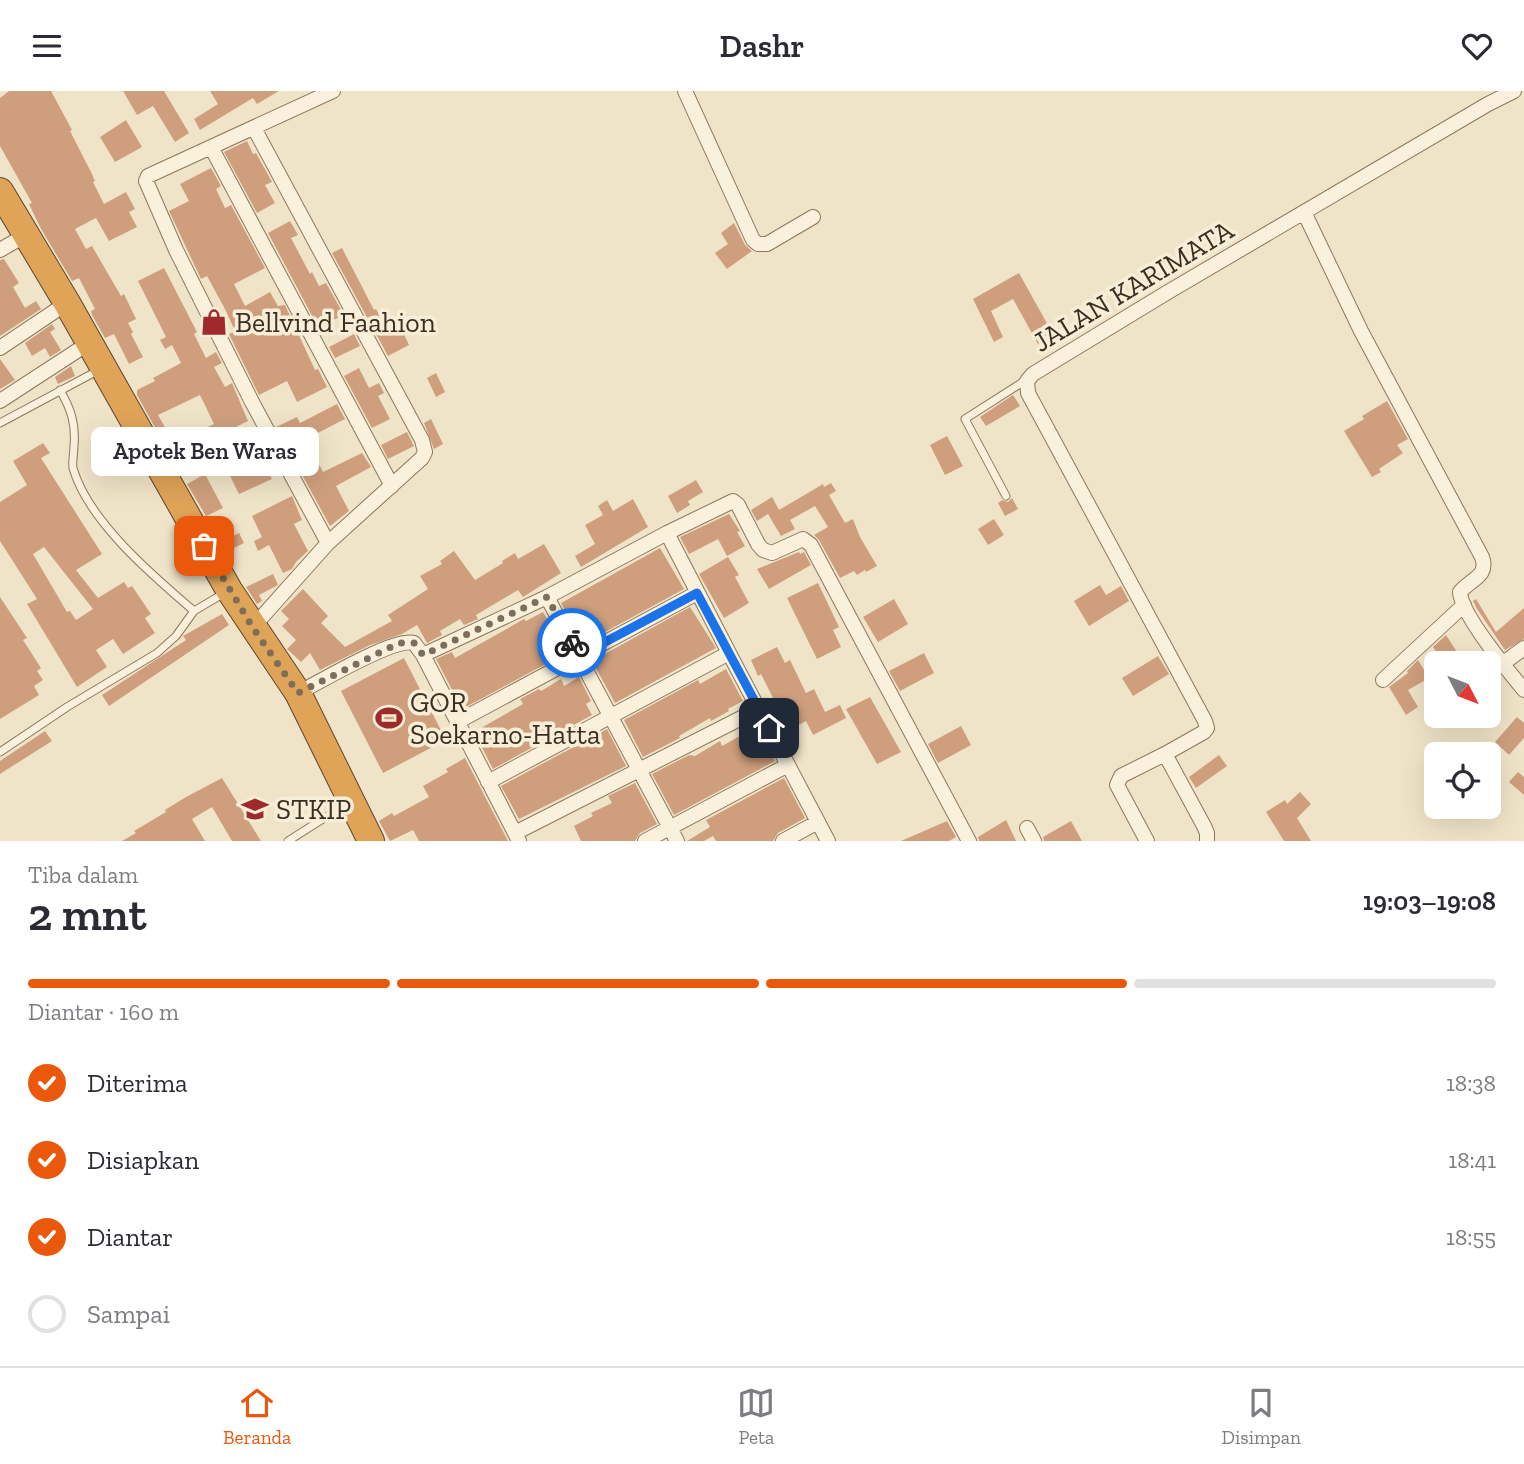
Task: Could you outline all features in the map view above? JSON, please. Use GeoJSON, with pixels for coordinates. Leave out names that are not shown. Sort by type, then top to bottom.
{"type":"FeatureCollection","features":[{"type":"Feature","properties":{"kind":"highway"},"geometry":{"type":"LineString","coordinates":[[0,191],[67,303],[229,590],[298,693],[372,841]]}},
{"type":"Feature","properties":{"kind":"street"},"geometry":{"type":"LineString","coordinates":[[328,543],[252,402],[146,184],[148,176],[333,91]]}},
{"type":"Feature","properties":{"kind":"street"},"geometry":{"type":"LineString","coordinates":[[685,91],[753,240],[758,244],[767,244],[813,217]]}},
{"type":"Feature","properties":{"kind":"street","name":"JALAN KARIMATA"},"geometry":{"type":"LineString","coordinates":[[1165,754],[1204,732],[1207,728],[1205,721],[1028,393],[1029,377],[1509,93]]}},
{"type":"Feature","properties":{"kind":"street"},"geometry":{"type":"LineString","coordinates":[[253,628],[328,543],[422,459],[425,452],[424,445],[254,128]]}},
{"type":"Feature","properties":{"kind":"street"},"geometry":{"type":"LineString","coordinates":[[211,147],[392,486]]}},
{"type":"Feature","properties":{"kind":"street"},"geometry":{"type":"LineString","coordinates":[[1304,212],[1361,331],[1482,557],[1485,564],[1482,573],[1460,593],[1464,605],[1494,651]]}},
{"type":"Feature","properties":{"kind":"street"},"geometry":{"type":"LineString","coordinates":[[0,250],[26,235]]}},
{"type":"Feature","properties":{"kind":"street"},"geometry":{"type":"LineString","coordinates":[[0,348],[67,303]]}},
{"type":"Feature","properties":{"kind":"street"},"geometry":{"type":"LineString","coordinates":[[0,401],[89,343]]}},
{"type":"Feature","properties":{"kind":"street"},"geometry":{"type":"LineString","coordinates":[[423,655],[547,597],[733,501],[738,505],[758,544],[767,552],[777,552],[807,540],[969,841]]}},
{"type":"Feature","properties":{"kind":"street"},"geometry":{"type":"LineString","coordinates":[[667,533],[828,841]]}},
{"type":"Feature","properties":{"kind":"street"},"geometry":{"type":"LineString","coordinates":[[457,722],[697,593]]}},
{"type":"Feature","properties":{"kind":"street"},"geometry":{"type":"LineString","coordinates":[[547,597],[673,834]]}},
{"type":"Feature","properties":{"kind":"street"},"geometry":{"type":"LineString","coordinates":[[1383,680],[1464,605]]}},
{"type":"Feature","properties":{"kind":"street"},"geometry":{"type":"LineString","coordinates":[[298,693],[399,643],[414,643],[423,655],[517,837],[759,709]]}},
{"type":"Feature","properties":{"kind":"street"},"geometry":{"type":"LineString","coordinates":[[1524,648],[1502,664],[1524,690]]}},
{"type":"Feature","properties":{"kind":"street"},"geometry":{"type":"LineString","coordinates":[[488,782],[729,653]]}},
{"type":"Feature","properties":{"kind":"street"},"geometry":{"type":"LineString","coordinates":[[1147,841],[1116,785],[1121,776],[1165,754],[1204,825],[1207,841]]}},
{"type":"Feature","properties":{"kind":"street"},"geometry":{"type":"LineString","coordinates":[[645,841],[673,834],[788,765]]}},
{"type":"Feature","properties":{"kind":"street"},"geometry":{"type":"LineString","coordinates":[[783,841],[818,822]]}},
{"type":"Feature","properties":{"kind":"street"},"geometry":{"type":"LineString","coordinates":[[1027,828],[1034,841]]}},
{"type":"Feature","properties":{"kind":"lane"},"geometry":{"type":"LineString","coordinates":[[0,423],[102,368]]}},
{"type":"Feature","properties":{"kind":"lane"},"geometry":{"type":"LineString","coordinates":[[1006,496],[965,419],[1029,377]]}},
{"type":"Feature","properties":{"kind":"lane"},"geometry":{"type":"LineString","coordinates":[[60,390],[72,410],[75,424],[72,464],[80,486],[95,512],[155,577],[194,611]]}},
{"type":"Feature","properties":{"kind":"lane"},"geometry":{"type":"LineString","coordinates":[[0,752],[67,707],[157,653],[176,636],[194,611],[229,590]]}},
{"type":"Feature","properties":{"kind":"lane"},"geometry":{"type":"LineString","coordinates":[[288,841],[351,800]]}},
{"type":"Feature","properties":{"kind":"building"},"geometry":{"type":"Polygon","coordinates":[[[9,91],[51,91],[72,130],[70,131],[104,204],[126,192],[135,209],[129,212],[137,227],[109,241],[96,218],[75,229],[86,249],[92,246],[121,296],[124,294],[136,319],[128,323],[143,357],[129,364],[114,334],[105,338],[92,315],[91,311],[95,309],[79,278],[72,281],[40,227],[29,204],[32,203],[0,146],[0,98],[9,91]]]}},
{"type":"Feature","properties":{"kind":"building"},"geometry":{"type":"Polygon","coordinates":[[[123,91],[164,91],[189,133],[175,142],[153,106],[137,115],[123,91]]]}},
{"type":"Feature","properties":{"kind":"building"},"geometry":{"type":"Polygon","coordinates":[[[210,91],[279,91],[257,104],[253,98],[200,130],[194,119],[218,104],[210,91]]]}},
{"type":"Feature","properties":{"kind":"building"},"geometry":{"type":"Polygon","coordinates":[[[126,120],[142,147],[115,162],[100,137],[126,120]]]}},
{"type":"Feature","properties":{"kind":"building"},"geometry":{"type":"Polygon","coordinates":[[[247,141],[272,182],[265,185],[275,203],[257,213],[224,152],[247,141]]]}},
{"type":"Feature","properties":{"kind":"building"},"geometry":{"type":"Polygon","coordinates":[[[211,168],[221,186],[216,189],[225,208],[231,205],[265,268],[234,284],[245,306],[270,292],[278,306],[285,305],[315,370],[318,369],[327,387],[297,402],[287,381],[259,395],[229,334],[235,331],[225,309],[207,276],[201,279],[169,211],[189,201],[180,184],[211,168]]]}},
{"type":"Feature","properties":{"kind":"building"},"geometry":{"type":"Polygon","coordinates":[[[290,221],[298,235],[291,238],[310,274],[312,272],[319,286],[326,283],[344,315],[318,327],[268,233],[290,221]]]}},
{"type":"Feature","properties":{"kind":"building"},"geometry":{"type":"Polygon","coordinates":[[[734,223],[745,245],[752,251],[727,269],[715,253],[728,244],[721,233],[734,223]]]}},
{"type":"Feature","properties":{"kind":"building"},"geometry":{"type":"Polygon","coordinates":[[[342,248],[390,336],[402,330],[409,345],[388,356],[332,253],[342,248]]]}},
{"type":"Feature","properties":{"kind":"building"},"geometry":{"type":"Polygon","coordinates":[[[4,259],[19,283],[13,287],[25,308],[36,301],[41,309],[0,336],[0,260],[4,259]]]}},
{"type":"Feature","properties":{"kind":"building"},"geometry":{"type":"Polygon","coordinates":[[[164,268],[197,332],[194,334],[206,358],[216,352],[222,363],[214,367],[225,387],[232,383],[248,421],[197,446],[191,435],[214,424],[200,395],[158,415],[166,429],[158,433],[137,395],[137,390],[155,381],[153,378],[181,363],[172,345],[165,349],[160,340],[166,337],[138,281],[164,268]]]}},
{"type":"Feature","properties":{"kind":"building"},"geometry":{"type":"Polygon","coordinates":[[[1019,273],[1054,336],[1038,344],[1013,299],[991,311],[1003,337],[994,342],[973,299],[1019,273]]]}},
{"type":"Feature","properties":{"kind":"building"},"geometry":{"type":"Polygon","coordinates":[[[52,324],[55,329],[50,332],[61,350],[50,357],[45,348],[32,356],[25,343],[52,324]]]}},
{"type":"Feature","properties":{"kind":"building"},"geometry":{"type":"Polygon","coordinates":[[[354,334],[360,346],[335,358],[329,347],[354,334]]]}},
{"type":"Feature","properties":{"kind":"building"},"geometry":{"type":"Polygon","coordinates":[[[0,359],[15,380],[0,389],[0,359]]]}},
{"type":"Feature","properties":{"kind":"building"},"geometry":{"type":"Polygon","coordinates":[[[71,366],[75,376],[58,384],[55,377],[71,366]]]}},
{"type":"Feature","properties":{"kind":"building"},"geometry":{"type":"Polygon","coordinates":[[[359,368],[369,388],[379,383],[384,393],[378,396],[390,419],[372,428],[344,376],[359,368]]]}},
{"type":"Feature","properties":{"kind":"building"},"geometry":{"type":"Polygon","coordinates":[[[436,373],[445,392],[436,397],[427,378],[436,373]]]}},
{"type":"Feature","properties":{"kind":"building"},"geometry":{"type":"Polygon","coordinates":[[[1013,395],[1020,406],[986,426],[980,417],[1013,395]]]}},
{"type":"Feature","properties":{"kind":"building"},"geometry":{"type":"Polygon","coordinates":[[[1387,401],[1408,439],[1397,445],[1403,453],[1372,477],[1344,431],[1387,401]]]}},
{"type":"Feature","properties":{"kind":"building"},"geometry":{"type":"Polygon","coordinates":[[[337,404],[345,419],[306,439],[323,472],[362,453],[371,467],[336,486],[349,511],[330,526],[276,427],[297,417],[300,423],[337,404]]]}},
{"type":"Feature","properties":{"kind":"building"},"geometry":{"type":"Polygon","coordinates":[[[431,419],[443,444],[434,449],[424,423],[431,419]]]}},
{"type":"Feature","properties":{"kind":"building"},"geometry":{"type":"Polygon","coordinates":[[[407,432],[414,446],[388,459],[381,445],[407,432]]]}},
{"type":"Feature","properties":{"kind":"building"},"geometry":{"type":"Polygon","coordinates":[[[947,436],[963,466],[945,475],[930,445],[947,436]]]}},
{"type":"Feature","properties":{"kind":"building"},"geometry":{"type":"Polygon","coordinates":[[[43,443],[50,453],[41,458],[102,554],[76,570],[98,598],[124,582],[128,588],[132,586],[151,614],[145,618],[155,633],[123,654],[113,639],[96,650],[107,667],[77,687],[27,604],[37,599],[0,541],[0,502],[27,485],[13,461],[43,443]],[[44,547],[33,554],[67,612],[70,611],[76,620],[93,609],[44,547]]]}},
{"type":"Feature","properties":{"kind":"building"},"geometry":{"type":"Polygon","coordinates":[[[253,447],[262,467],[265,465],[272,479],[239,494],[223,462],[253,447]]]}},
{"type":"Feature","properties":{"kind":"building"},"geometry":{"type":"Polygon","coordinates":[[[205,474],[223,508],[206,516],[187,484],[205,474]]]}},
{"type":"Feature","properties":{"kind":"building"},"geometry":{"type":"Polygon","coordinates":[[[696,480],[703,492],[688,501],[690,505],[677,513],[668,496],[696,480]]]}},
{"type":"Feature","properties":{"kind":"building"},"geometry":{"type":"Polygon","coordinates":[[[831,483],[836,491],[829,495],[845,523],[853,519],[877,566],[866,572],[865,570],[857,575],[854,571],[840,578],[814,535],[828,527],[815,506],[790,520],[795,529],[781,536],[768,514],[757,521],[751,510],[772,497],[779,510],[823,484],[824,487],[831,483]]]}},
{"type":"Feature","properties":{"kind":"building"},"geometry":{"type":"Polygon","coordinates":[[[292,496],[302,520],[294,524],[308,551],[292,569],[283,573],[269,545],[258,551],[254,541],[262,537],[252,516],[292,496]]]}},
{"type":"Feature","properties":{"kind":"building"},"geometry":{"type":"Polygon","coordinates":[[[1012,498],[1018,509],[1005,516],[998,503],[1002,500],[1008,502],[1012,498]]]}},
{"type":"Feature","properties":{"kind":"building"},"geometry":{"type":"Polygon","coordinates":[[[633,499],[648,527],[581,567],[575,556],[595,544],[585,525],[603,515],[598,506],[607,500],[613,511],[633,499]]]}},
{"type":"Feature","properties":{"kind":"building"},"geometry":{"type":"Polygon","coordinates":[[[729,514],[740,531],[737,532],[745,546],[727,556],[718,539],[689,554],[680,537],[729,514]]]}},
{"type":"Feature","properties":{"kind":"building"},"geometry":{"type":"Polygon","coordinates":[[[994,519],[1004,535],[988,545],[978,529],[994,519]]]}},
{"type":"Feature","properties":{"kind":"building"},"geometry":{"type":"Polygon","coordinates":[[[239,533],[244,543],[226,552],[220,543],[239,533]]]}},
{"type":"Feature","properties":{"kind":"building"},"geometry":{"type":"Polygon","coordinates":[[[544,544],[561,573],[523,597],[518,590],[476,615],[478,619],[464,625],[460,619],[440,631],[442,635],[427,643],[417,625],[320,670],[310,653],[301,662],[287,649],[296,640],[282,626],[289,619],[281,611],[303,589],[328,616],[321,623],[345,647],[392,621],[388,615],[428,589],[420,576],[442,564],[440,561],[454,551],[475,580],[515,553],[518,559],[544,544]]]}},
{"type":"Feature","properties":{"kind":"building"},"geometry":{"type":"Polygon","coordinates":[[[660,548],[684,589],[583,644],[561,603],[660,548]]]}},
{"type":"Feature","properties":{"kind":"building"},"geometry":{"type":"Polygon","coordinates":[[[804,552],[811,565],[769,589],[757,569],[804,552]]]}},
{"type":"Feature","properties":{"kind":"building"},"geometry":{"type":"Polygon","coordinates":[[[728,557],[739,575],[735,577],[749,603],[724,618],[699,574],[728,557]]]}},
{"type":"Feature","properties":{"kind":"building"},"geometry":{"type":"Polygon","coordinates":[[[273,574],[278,585],[259,595],[262,601],[257,604],[246,587],[273,574]]]}},
{"type":"Feature","properties":{"kind":"building"},"geometry":{"type":"Polygon","coordinates":[[[818,583],[839,627],[833,630],[841,647],[817,659],[787,598],[818,583]]]}},
{"type":"Feature","properties":{"kind":"building"},"geometry":{"type":"Polygon","coordinates":[[[1100,585],[1106,595],[1121,586],[1129,601],[1089,626],[1074,601],[1100,585]]]}},
{"type":"Feature","properties":{"kind":"building"},"geometry":{"type":"Polygon","coordinates":[[[0,597],[27,638],[23,640],[41,668],[37,671],[43,680],[34,686],[39,695],[0,719],[0,597]]]}},
{"type":"Feature","properties":{"kind":"building"},"geometry":{"type":"Polygon","coordinates":[[[894,599],[908,624],[878,642],[863,617],[894,599]]]}},
{"type":"Feature","properties":{"kind":"building"},"geometry":{"type":"Polygon","coordinates":[[[1476,599],[1496,632],[1524,608],[1524,639],[1505,650],[1477,609],[1473,601],[1476,599]]]}},
{"type":"Feature","properties":{"kind":"building"},"geometry":{"type":"Polygon","coordinates":[[[690,607],[716,648],[615,703],[592,661],[690,607]]]}},
{"type":"Feature","properties":{"kind":"building"},"geometry":{"type":"Polygon","coordinates":[[[543,612],[566,653],[462,709],[436,659],[452,652],[455,658],[524,619],[526,621],[543,612]]]}},
{"type":"Feature","properties":{"kind":"building"},"geometry":{"type":"Polygon","coordinates":[[[222,614],[229,625],[109,706],[102,695],[186,640],[183,636],[222,614]]]}},
{"type":"Feature","properties":{"kind":"building"},"geometry":{"type":"Polygon","coordinates":[[[1446,635],[1456,651],[1436,651],[1433,647],[1446,635]]]}},
{"type":"Feature","properties":{"kind":"building"},"geometry":{"type":"Polygon","coordinates":[[[777,647],[785,663],[790,660],[806,693],[814,689],[825,712],[840,705],[846,718],[813,735],[806,721],[789,730],[761,674],[758,676],[751,660],[777,647]]]}},
{"type":"Feature","properties":{"kind":"building"},"geometry":{"type":"Polygon","coordinates":[[[924,653],[934,673],[900,691],[889,671],[924,653]]]}},
{"type":"Feature","properties":{"kind":"building"},"geometry":{"type":"Polygon","coordinates":[[[1158,656],[1169,674],[1133,696],[1122,678],[1158,656]]]}},
{"type":"Feature","properties":{"kind":"building"},"geometry":{"type":"Polygon","coordinates":[[[404,658],[446,740],[383,773],[341,691],[404,658]]]}},
{"type":"Feature","properties":{"kind":"building"},"geometry":{"type":"Polygon","coordinates":[[[1418,660],[1424,670],[1424,681],[1408,690],[1418,707],[1406,715],[1389,687],[1408,673],[1418,660]]]}},
{"type":"Feature","properties":{"kind":"building"},"geometry":{"type":"Polygon","coordinates":[[[726,669],[743,701],[643,757],[624,720],[698,680],[700,684],[726,669]]]}},
{"type":"Feature","properties":{"kind":"building"},"geometry":{"type":"Polygon","coordinates":[[[579,677],[591,701],[586,704],[592,715],[493,769],[474,732],[523,704],[520,699],[539,689],[541,691],[561,679],[564,686],[579,677]]]}},
{"type":"Feature","properties":{"kind":"building"},"geometry":{"type":"Polygon","coordinates":[[[870,697],[901,752],[877,764],[846,709],[870,697]]]}},
{"type":"Feature","properties":{"kind":"building"},"geometry":{"type":"Polygon","coordinates":[[[1517,717],[1524,723],[1524,738],[1509,755],[1501,748],[1501,742],[1495,742],[1517,717]]]}},
{"type":"Feature","properties":{"kind":"building"},"geometry":{"type":"Polygon","coordinates":[[[961,726],[971,745],[938,763],[928,744],[961,726]]]}},
{"type":"Feature","properties":{"kind":"building"},"geometry":{"type":"Polygon","coordinates":[[[756,727],[775,761],[674,815],[652,774],[689,755],[695,756],[720,741],[722,746],[756,727]]]}},
{"type":"Feature","properties":{"kind":"building"},"geometry":{"type":"Polygon","coordinates":[[[607,729],[626,766],[519,819],[501,786],[607,729]]]}},
{"type":"Feature","properties":{"kind":"building"},"geometry":{"type":"Polygon","coordinates":[[[45,731],[52,741],[0,774],[0,761],[45,731]]]}},
{"type":"Feature","properties":{"kind":"building"},"geometry":{"type":"Polygon","coordinates":[[[1219,755],[1227,766],[1196,788],[1189,777],[1219,755]]]}},
{"type":"Feature","properties":{"kind":"building"},"geometry":{"type":"Polygon","coordinates":[[[465,758],[508,841],[419,841],[413,830],[390,841],[379,821],[429,797],[423,786],[448,772],[446,769],[465,758]]]}},
{"type":"Feature","properties":{"kind":"building"},"geometry":{"type":"Polygon","coordinates":[[[1518,772],[1524,777],[1524,795],[1509,782],[1518,772]]]}},
{"type":"Feature","properties":{"kind":"building"},"geometry":{"type":"Polygon","coordinates":[[[222,778],[261,841],[232,841],[212,807],[192,819],[205,841],[122,841],[166,812],[165,810],[222,778]]]}},
{"type":"Feature","properties":{"kind":"building"},"geometry":{"type":"Polygon","coordinates":[[[784,778],[805,818],[778,833],[773,841],[716,841],[713,836],[704,841],[687,841],[710,827],[706,820],[784,778]]]}},
{"type":"Feature","properties":{"kind":"building"},"geometry":{"type":"Polygon","coordinates":[[[635,783],[657,824],[640,833],[635,841],[581,841],[574,826],[593,816],[591,813],[612,803],[608,796],[635,783]]]}},
{"type":"Feature","properties":{"kind":"building"},"geometry":{"type":"Polygon","coordinates":[[[1300,792],[1311,804],[1297,818],[1311,841],[1284,841],[1266,812],[1285,800],[1287,804],[1300,792]]]}},
{"type":"Feature","properties":{"kind":"building"},"geometry":{"type":"Polygon","coordinates":[[[1006,820],[1016,841],[979,841],[978,837],[1006,820]]]}},
{"type":"Feature","properties":{"kind":"building"},"geometry":{"type":"Polygon","coordinates":[[[947,821],[956,837],[949,841],[901,841],[947,821]]]}},
{"type":"Feature","properties":{"kind":"building"},"geometry":{"type":"Polygon","coordinates":[[[1071,821],[1082,841],[1044,841],[1043,837],[1071,821]]]}},
{"type":"Feature","properties":{"kind":"way so far"},"geometry":{"type":"LineString","coordinates":[[204,546],[253,628],[298,693],[399,643],[414,643],[423,655],[547,597],[572,643]]}},
{"type":"Feature","properties":{"kind":"place","name":"Bellvind Faahion"},"geometry":{"type":"Point","coordinates":[214,322]}},
{"type":"Feature","properties":{"kind":"place","name":"Apotek Ben Waras"},"geometry":{"type":"Point","coordinates":[204,546]}},
{"type":"Feature","properties":{"kind":"place","name":"GOR Soekarno-Hatta"},"geometry":{"type":"Point","coordinates":[389,718]}},
{"type":"Feature","properties":{"kind":"place","name":"STKIP"},"geometry":{"type":"Point","coordinates":[255,809]}},
{"type":"Feature","properties":{"kind":"route"},"geometry":{"type":"LineString","coordinates":[[572,643],[579,656],[697,593],[769,728]]}}]}
